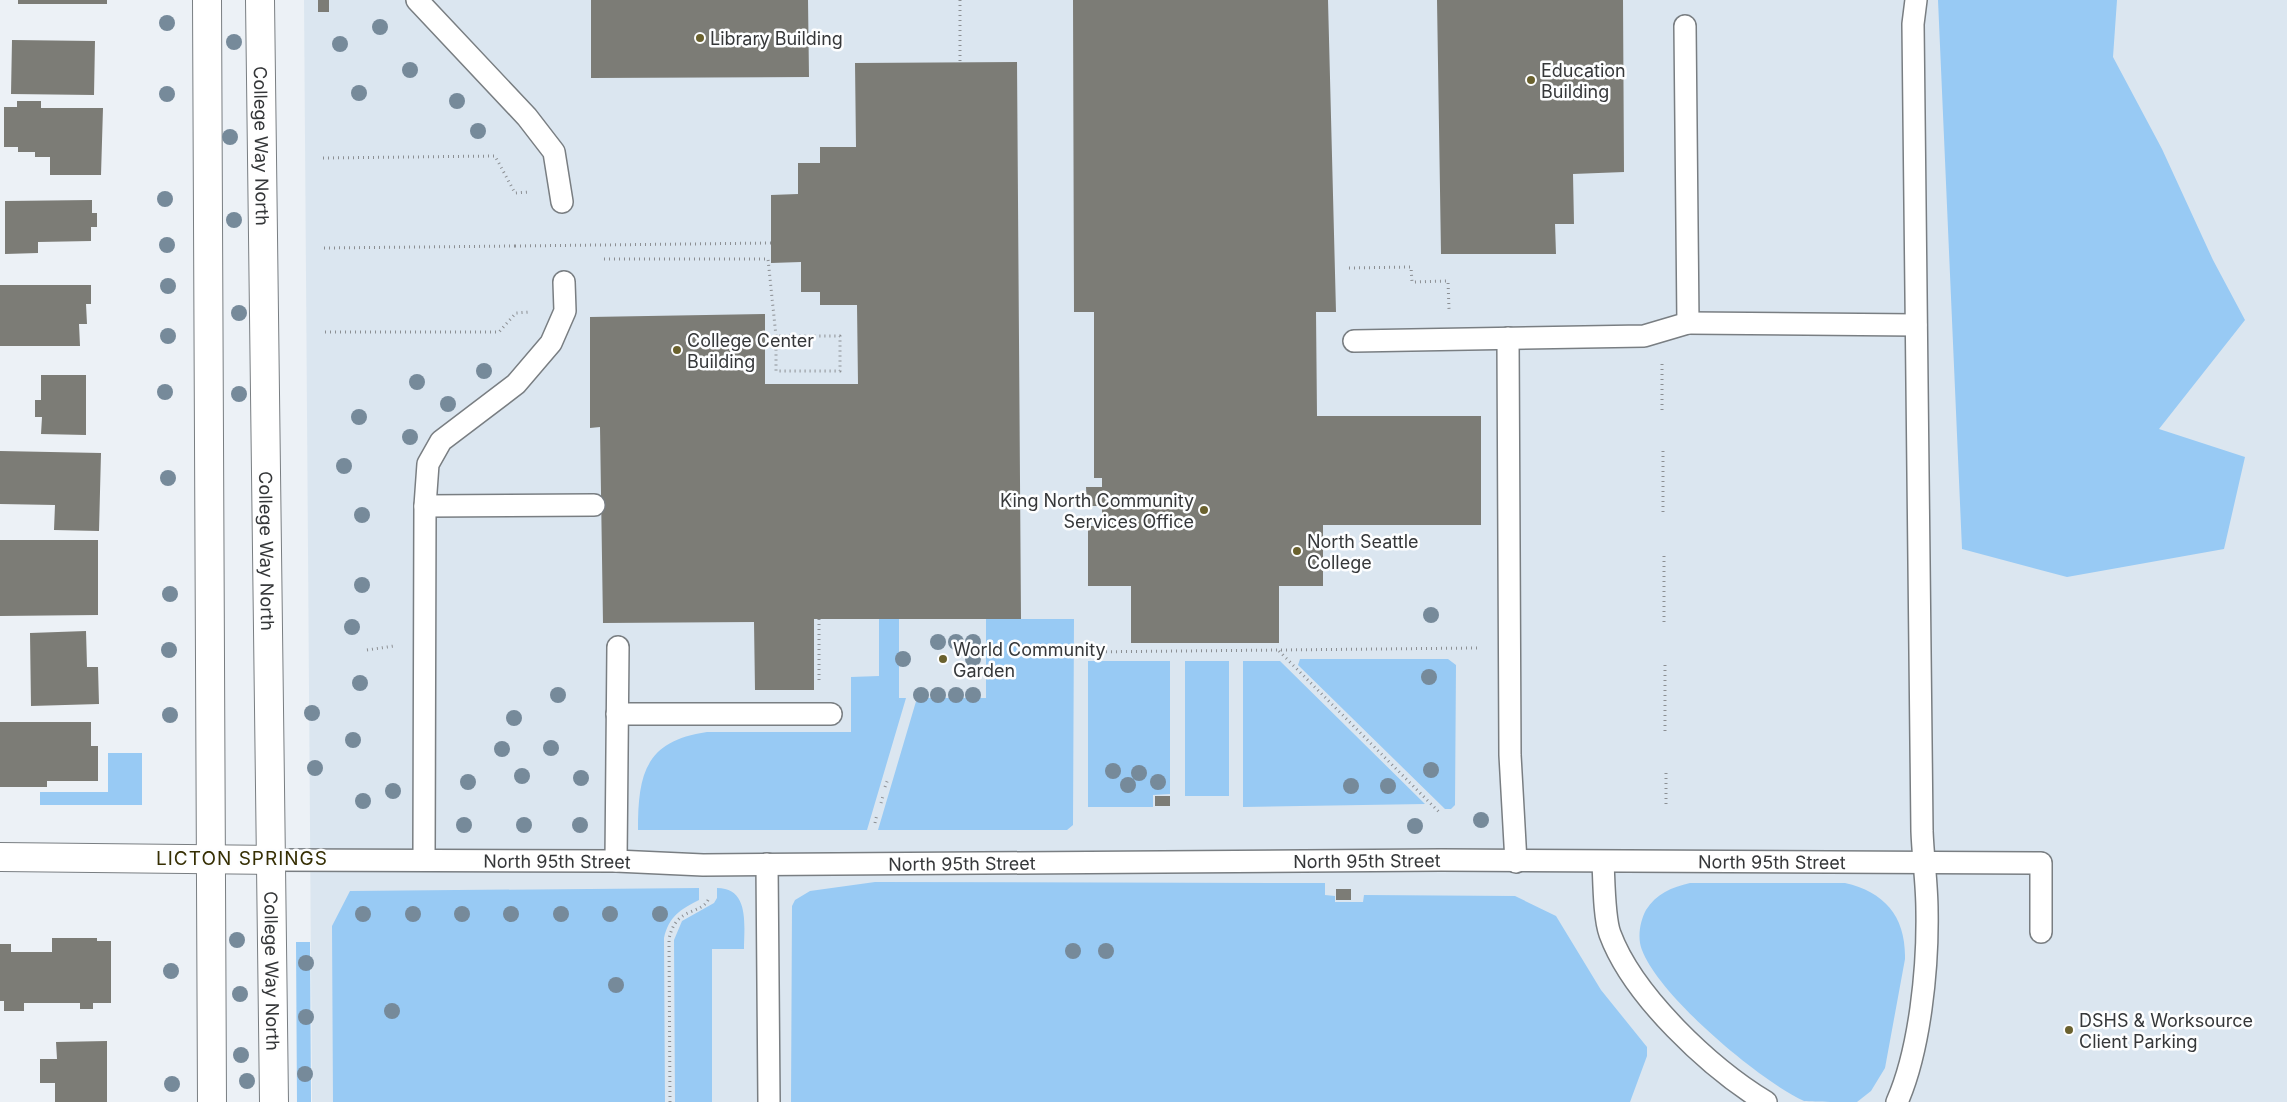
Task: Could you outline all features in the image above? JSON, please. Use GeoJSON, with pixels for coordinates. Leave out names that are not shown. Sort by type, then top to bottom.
{"type":"FeatureCollection","features":[{"type":"Feature","properties":{"kind":"street"},"geometry":{"type":"LineString","coordinates":[[207,0],[212,1102]]}},
{"type":"Feature","properties":{"kind":"street","name":"College Way North"},"geometry":{"type":"LineString","coordinates":[[260,0],[274,1102]]}},
{"type":"Feature","properties":{"kind":"street","name":"North 95th Street"},"geometry":{"type":"LineString","coordinates":[[0,857],[272,860]]}},
{"type":"Feature","properties":{"kind":"lane"},"geometry":{"type":"LineString","coordinates":[[417,0],[528,117],[554,152],[562,202]]}},
{"type":"Feature","properties":{"kind":"lane"},"geometry":{"type":"LineString","coordinates":[[1909,0],[1913,24]]}},
{"type":"Feature","properties":{"kind":"lane"},"geometry":{"type":"LineString","coordinates":[[1897,1102],[1903,1088],[1915,1041],[1926,956],[1927,910],[1923,863],[1916,325],[1913,24],[1916,0]]}},
{"type":"Feature","properties":{"kind":"lane"},"geometry":{"type":"LineString","coordinates":[[1685,26],[1688,323]]}},
{"type":"Feature","properties":{"kind":"lane"},"geometry":{"type":"LineString","coordinates":[[424,860],[425,506],[428,464],[442,441],[516,384],[551,343],[565,311],[564,282]]}},
{"type":"Feature","properties":{"kind":"lane"},"geometry":{"type":"LineString","coordinates":[[1354,341],[1644,336],[1688,323],[1916,325]]}},
{"type":"Feature","properties":{"kind":"lane"},"geometry":{"type":"LineString","coordinates":[[1508,338],[1510,755],[1516,862]]}},
{"type":"Feature","properties":{"kind":"lane"},"geometry":{"type":"LineString","coordinates":[[425,506],[594,504]]}},
{"type":"Feature","properties":{"kind":"lane"},"geometry":{"type":"LineString","coordinates":[[616,861],[618,647]]}},
{"type":"Feature","properties":{"kind":"lane"},"geometry":{"type":"LineString","coordinates":[[617,714],[825,714]]}},
{"type":"Feature","properties":{"kind":"lane","name":"North 95th Street"},"geometry":{"type":"LineString","coordinates":[[272,860],[616,861],[703,865],[1441,860],[1516,862],[2041,863],[2041,932]]}},
{"type":"Feature","properties":{"kind":"lane"},"geometry":{"type":"LineString","coordinates":[[1603,862],[1610,933],[1630,975],[1706,1059],[1743,1088],[1766,1102]]}},
{"type":"Feature","properties":{"kind":"lane"},"geometry":{"type":"LineString","coordinates":[[767,864],[769,1102]]}},
{"type":"Feature","properties":{"kind":"path"},"geometry":{"type":"LineString","coordinates":[[960,0],[960,63]]}},
{"type":"Feature","properties":{"kind":"path"},"geometry":{"type":"LineString","coordinates":[[323,158],[495,156],[515,193],[530,192]]}},
{"type":"Feature","properties":{"kind":"path"},"geometry":{"type":"LineString","coordinates":[[324,248],[771,243]]}},
{"type":"Feature","properties":{"kind":"path"},"geometry":{"type":"LineString","coordinates":[[604,259],[768,259],[776,336],[776,371],[840,371],[840,336],[776,336]]}},
{"type":"Feature","properties":{"kind":"path"},"geometry":{"type":"LineString","coordinates":[[1349,268],[1411,267],[1412,282],[1448,281],[1449,309]]}},
{"type":"Feature","properties":{"kind":"path"},"geometry":{"type":"LineString","coordinates":[[325,332],[498,332],[516,313],[530,312]]}},
{"type":"Feature","properties":{"kind":"path"},"geometry":{"type":"LineString","coordinates":[[1662,362],[1662,410]]}},
{"type":"Feature","properties":{"kind":"path"},"geometry":{"type":"LineString","coordinates":[[1663,451],[1663,515]]}},
{"type":"Feature","properties":{"kind":"path"},"geometry":{"type":"LineString","coordinates":[[1664,556],[1664,624]]}},
{"type":"Feature","properties":{"kind":"path"},"geometry":{"type":"LineString","coordinates":[[819,619],[825,714]]}},
{"type":"Feature","properties":{"kind":"path"},"geometry":{"type":"LineString","coordinates":[[367,650],[404,644]]}},
{"type":"Feature","properties":{"kind":"path"},"geometry":{"type":"LineString","coordinates":[[1081,652],[1476,648]]}},
{"type":"Feature","properties":{"kind":"path"},"geometry":{"type":"LineString","coordinates":[[1278,651],[1439,812]]}},
{"type":"Feature","properties":{"kind":"path"},"geometry":{"type":"LineString","coordinates":[[1665,665],[1665,734]]}},
{"type":"Feature","properties":{"kind":"path"},"geometry":{"type":"LineString","coordinates":[[1666,773],[1666,806]]}},
{"type":"Feature","properties":{"kind":"path"},"geometry":{"type":"LineString","coordinates":[[885,788],[888,779]]}},
{"type":"Feature","properties":{"kind":"path"},"geometry":{"type":"LineString","coordinates":[[881,803],[883,796]]}},
{"type":"Feature","properties":{"kind":"path"},"geometry":{"type":"LineString","coordinates":[[875,823],[878,814]]}},
{"type":"Feature","properties":{"kind":"path"},"geometry":{"type":"LineString","coordinates":[[670,1102],[669,939],[671,928],[678,917],[705,904],[708,898]]}},
{"type":"Feature","properties":{"kind":"shaded area","name":"North Seattle College"},"geometry":{"type":"Polygon","coordinates":[[[304,0],[2287,0],[2287,1102],[312,1102],[304,0]]]}},
{"type":"Feature","properties":{"kind":"shaded area"},"geometry":{"type":"Polygon","coordinates":[[[1938,0],[2117,0],[2113,57],[2162,149],[2213,260],[2245,320],[2159,429],[2245,457],[2224,549],[2067,577],[1962,549],[1938,0]]]}},
{"type":"Feature","properties":{"kind":"shaded area"},"geometry":{"type":"Polygon","coordinates":[[[879,619],[899,619],[899,698],[906,698],[867,830],[638,830],[638,810],[643,777],[649,763],[658,752],[670,743],[686,736],[707,732],[851,732],[851,677],[879,676],[879,619]]]}},
{"type":"Feature","properties":{"kind":"shaded area"},"geometry":{"type":"Polygon","coordinates":[[[986,619],[1074,619],[1073,825],[1067,830],[878,830],[917,698],[986,698],[986,619]]]}},
{"type":"Feature","properties":{"kind":"shaded area"},"geometry":{"type":"Polygon","coordinates":[[[1300,659],[1448,659],[1456,665],[1455,805],[1451,809],[1445,809],[1298,665],[1300,659]]]}},
{"type":"Feature","properties":{"kind":"shaded area"},"geometry":{"type":"Polygon","coordinates":[[[1088,661],[1170,661],[1170,794],[1153,795],[1153,807],[1088,807],[1088,661]]]}},
{"type":"Feature","properties":{"kind":"shaded area"},"geometry":{"type":"Polygon","coordinates":[[[1185,661],[1229,661],[1229,796],[1185,796],[1185,661]]]}},
{"type":"Feature","properties":{"kind":"shaded area"},"geometry":{"type":"Polygon","coordinates":[[[1243,661],[1280,661],[1425,804],[1243,807],[1243,661]]]}},
{"type":"Feature","properties":{"kind":"shaded area"},"geometry":{"type":"Polygon","coordinates":[[[108,753],[142,753],[142,805],[40,805],[40,792],[108,792],[108,753]]]}},
{"type":"Feature","properties":{"kind":"shaded area"},"geometry":{"type":"Polygon","coordinates":[[[875,882],[1325,883],[1325,895],[1335,896],[1335,902],[1363,902],[1364,895],[1515,896],[1556,916],[1601,990],[1647,1047],[1647,1056],[1630,1102],[791,1102],[792,906],[795,900],[810,891],[875,882]]]}},
{"type":"Feature","properties":{"kind":"shaded area"},"geometry":{"type":"Polygon","coordinates":[[[1690,883],[1845,883],[1871,893],[1882,900],[1890,909],[1902,931],[1905,959],[1885,1068],[1871,1091],[1857,1102],[1804,1101],[1785,1091],[1738,1057],[1689,1013],[1668,990],[1652,969],[1640,945],[1639,935],[1642,919],[1650,904],[1660,895],[1690,883]]]}},
{"type":"Feature","properties":{"kind":"shaded area"},"geometry":{"type":"Polygon","coordinates":[[[699,888],[699,900],[676,914],[666,930],[664,938],[665,1102],[333,1102],[332,926],[350,891],[699,888]]]}},
{"type":"Feature","properties":{"kind":"shaded area"},"geometry":{"type":"Polygon","coordinates":[[[717,888],[728,890],[735,894],[740,901],[744,920],[744,949],[712,949],[712,1102],[675,1102],[674,940],[682,921],[714,903],[717,898],[717,888]]]}},
{"type":"Feature","properties":{"kind":"shaded area"},"geometry":{"type":"Polygon","coordinates":[[[296,942],[310,942],[311,1102],[297,1102],[296,942]]]}},
{"type":"Feature","properties":{"kind":"building"},"geometry":{"type":"Polygon","coordinates":[[[18,0],[107,0],[107,4],[18,4],[18,0]]]}},
{"type":"Feature","properties":{"kind":"building"},"geometry":{"type":"Polygon","coordinates":[[[318,0],[329,0],[329,12],[318,12],[318,0]]]}},
{"type":"Feature","properties":{"kind":"building","name":"Library Building"},"geometry":{"type":"Polygon","coordinates":[[[591,0],[808,0],[809,77],[591,78],[591,0]]]}},
{"type":"Feature","properties":{"kind":"building"},"geometry":{"type":"Polygon","coordinates":[[[1073,0],[1328,0],[1336,312],[1316,312],[1317,416],[1481,416],[1481,525],[1323,525],[1323,586],[1279,586],[1279,643],[1131,643],[1131,586],[1088,586],[1088,526],[1102,526],[1102,506],[1087,506],[1086,487],[1102,487],[1102,478],[1094,478],[1094,312],[1074,312],[1073,0]]]}},
{"type":"Feature","properties":{"kind":"building","name":"Education Building"},"geometry":{"type":"Polygon","coordinates":[[[1437,0],[1623,0],[1624,172],[1573,174],[1574,224],[1555,224],[1556,254],[1441,254],[1437,0]]]}},
{"type":"Feature","properties":{"kind":"building"},"geometry":{"type":"Polygon","coordinates":[[[12,40],[95,41],[94,95],[11,94],[12,40]]]}},
{"type":"Feature","properties":{"kind":"building","name":"College Center Building"},"geometry":{"type":"Polygon","coordinates":[[[1017,62],[1021,619],[814,619],[814,690],[755,690],[754,622],[603,623],[600,427],[590,428],[590,317],[765,314],[765,384],[858,384],[857,305],[820,305],[820,292],[801,292],[801,262],[771,263],[771,195],[798,194],[798,163],[820,163],[820,147],[856,147],[855,63],[1017,62]]]}},
{"type":"Feature","properties":{"kind":"building"},"geometry":{"type":"Polygon","coordinates":[[[17,101],[41,101],[41,108],[103,108],[101,175],[50,175],[50,157],[35,157],[35,152],[18,152],[18,147],[4,147],[4,107],[17,107],[17,101]]]}},
{"type":"Feature","properties":{"kind":"building"},"geometry":{"type":"Polygon","coordinates":[[[92,200],[92,213],[97,213],[97,227],[91,227],[91,241],[38,242],[38,253],[5,254],[5,201],[92,200]]]}},
{"type":"Feature","properties":{"kind":"building"},"geometry":{"type":"Polygon","coordinates":[[[0,285],[91,285],[91,304],[86,304],[87,324],[79,324],[80,346],[0,346],[0,285]]]}},
{"type":"Feature","properties":{"kind":"building"},"geometry":{"type":"Polygon","coordinates":[[[41,375],[86,375],[86,435],[41,434],[42,417],[35,417],[35,400],[41,400],[41,375]]]}},
{"type":"Feature","properties":{"kind":"building"},"geometry":{"type":"Polygon","coordinates":[[[0,451],[101,453],[99,531],[54,530],[55,505],[0,504],[0,451]]]}},
{"type":"Feature","properties":{"kind":"building"},"geometry":{"type":"Polygon","coordinates":[[[0,540],[98,540],[98,615],[0,616],[0,540]]]}},
{"type":"Feature","properties":{"kind":"building"},"geometry":{"type":"Polygon","coordinates":[[[86,631],[87,667],[98,667],[99,704],[31,706],[30,633],[86,631]]]}},
{"type":"Feature","properties":{"kind":"building"},"geometry":{"type":"Polygon","coordinates":[[[0,722],[91,722],[91,746],[98,746],[98,781],[47,781],[47,787],[0,787],[0,722]]]}},
{"type":"Feature","properties":{"kind":"building"},"geometry":{"type":"Polygon","coordinates":[[[1155,796],[1170,796],[1170,806],[1155,806],[1155,796]]]}},
{"type":"Feature","properties":{"kind":"building"},"geometry":{"type":"Polygon","coordinates":[[[1336,889],[1351,889],[1351,900],[1336,900],[1336,889]]]}},
{"type":"Feature","properties":{"kind":"building"},"geometry":{"type":"Polygon","coordinates":[[[52,938],[97,938],[97,941],[111,941],[111,1003],[93,1003],[93,1009],[80,1009],[80,1003],[24,1003],[24,1011],[4,1011],[4,1001],[0,1001],[0,944],[11,944],[11,952],[52,952],[52,938]]]}},
{"type":"Feature","properties":{"kind":"building"},"geometry":{"type":"Polygon","coordinates":[[[107,1041],[107,1102],[55,1102],[55,1083],[40,1083],[40,1059],[57,1059],[56,1042],[107,1041]]]}},
{"type":"Feature","properties":{"kind":"place","name":"Library Building"},"geometry":{"type":"Point","coordinates":[700,38]}},
{"type":"Feature","properties":{"kind":"place","name":"Education Building"},"geometry":{"type":"Point","coordinates":[1531,80]}},
{"type":"Feature","properties":{"kind":"place","name":"College Center Building"},"geometry":{"type":"Point","coordinates":[677,350]}},
{"type":"Feature","properties":{"kind":"place","name":"King North Community Services Office"},"geometry":{"type":"Point","coordinates":[1204,510]}},
{"type":"Feature","properties":{"kind":"place","name":"North Seattle College"},"geometry":{"type":"Point","coordinates":[1297,551]}},
{"type":"Feature","properties":{"kind":"place","name":"World Community Garden"},"geometry":{"type":"Point","coordinates":[943,659]}},
{"type":"Feature","properties":{"kind":"place","name":"DSHS & Worksource Client Parking"},"geometry":{"type":"Point","coordinates":[2069,1030]}},
{"type":"Feature","properties":{"kind":"district","name":"LICTON SPRINGS"},"geometry":{"type":"Point","coordinates":[242,858]}}]}
